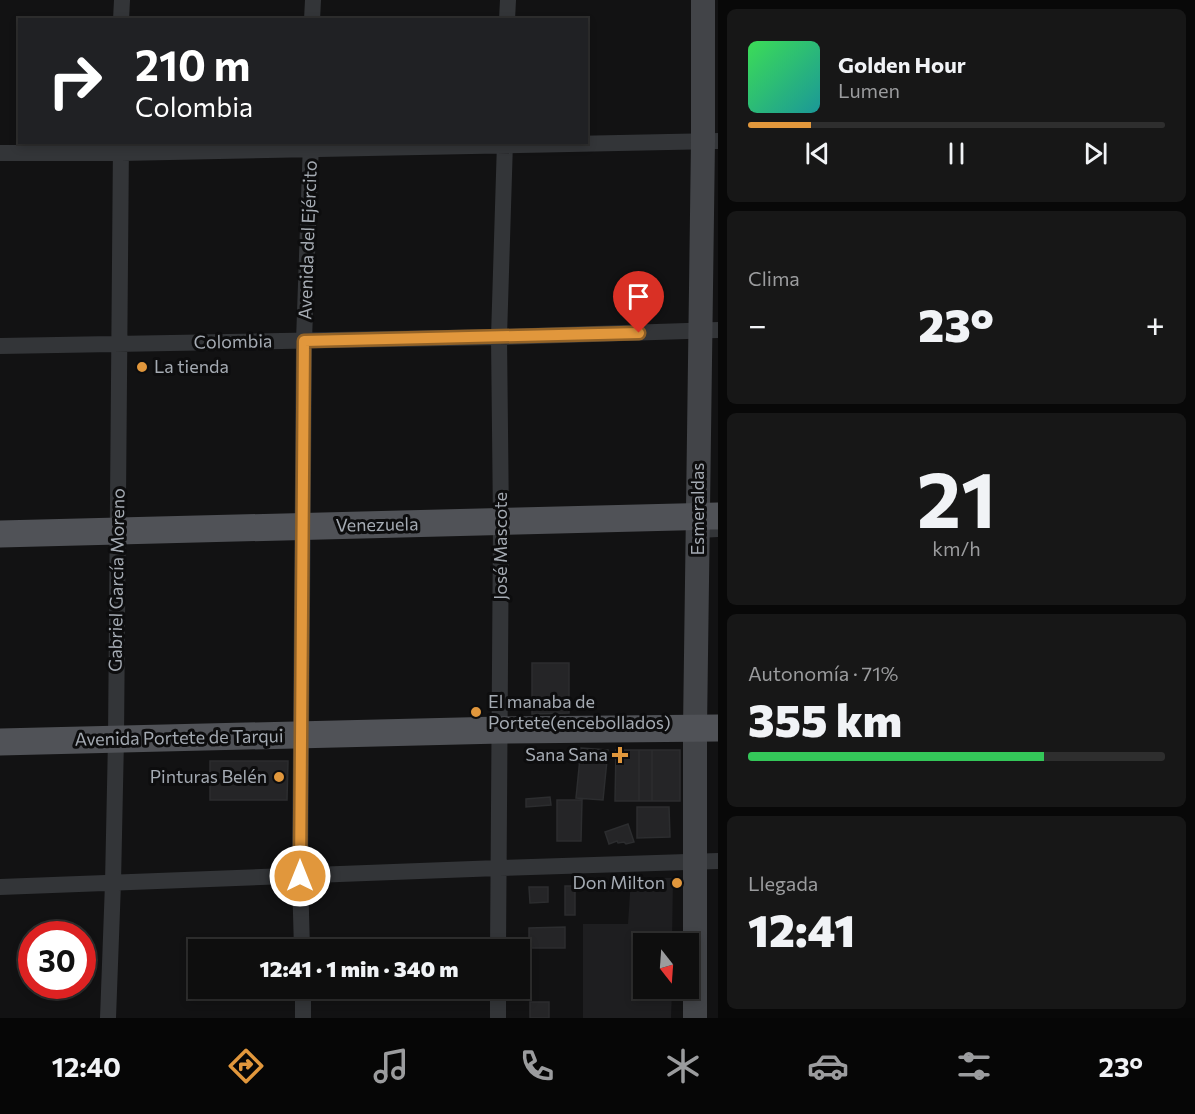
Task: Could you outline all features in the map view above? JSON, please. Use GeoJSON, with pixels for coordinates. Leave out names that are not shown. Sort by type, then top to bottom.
{"type":"FeatureCollection","features":[{"type":"Feature","properties":{"kind":"main road","name":"Esmeraldas"},"geometry":{"type":"LineString","coordinates":[[688,0],[702,141]]}},
{"type":"Feature","properties":{"kind":"main road","name":"Esmeraldas"},"geometry":{"type":"LineString","coordinates":[[695,1018],[703,523],[701,330],[703,0]]}},
{"type":"Feature","properties":{"kind":"main road","name":"Venezuela"},"geometry":{"type":"LineString","coordinates":[[0,534],[501,522],[703,523]]}},
{"type":"Feature","properties":{"kind":"main road","name":"Avenida Portete de Tarqui"},"geometry":{"type":"LineString","coordinates":[[0,742],[501,730],[699,729]]}},
{"type":"Feature","properties":{"kind":"main road","name":"Esmeraldas"},"geometry":{"type":"LineString","coordinates":[[685,933],[698,862]]}},
{"type":"Feature","properties":{"kind":"main road"},"geometry":{"type":"LineString","coordinates":[[683,999],[683,1018]]}},
{"type":"Feature","properties":{"kind":"street"},"geometry":{"type":"LineString","coordinates":[[122,0],[122,18]]}},
{"type":"Feature","properties":{"kind":"street"},"geometry":{"type":"LineString","coordinates":[[312,18],[313,0]]}},
{"type":"Feature","properties":{"kind":"street"},"geometry":{"type":"LineString","coordinates":[[507,18],[508,0]]}},
{"type":"Feature","properties":{"kind":"street"},"geometry":{"type":"LineString","coordinates":[[588,143],[702,141]]}},
{"type":"Feature","properties":{"kind":"street"},"geometry":{"type":"LineString","coordinates":[[0,153],[121,148],[505,144]]}},
{"type":"Feature","properties":{"kind":"street","name":"José Mascote"},"geometry":{"type":"LineString","coordinates":[[498,939],[501,730],[499,337],[505,144]]}},
{"type":"Feature","properties":{"kind":"street","name":"Avenida del Ejército"},"geometry":{"type":"LineString","coordinates":[[302,939],[300,876],[304,341],[311,146]]}},
{"type":"Feature","properties":{"kind":"street","name":"Gabriel García Moreno"},"geometry":{"type":"LineString","coordinates":[[108,1018],[116,739],[121,148]]}},
{"type":"Feature","properties":{"kind":"street","name":"Colombia"},"geometry":{"type":"LineString","coordinates":[[0,346],[499,337],[701,330]]}},
{"type":"Feature","properties":{"kind":"street"},"geometry":{"type":"LineString","coordinates":[[0,887],[698,862]]}},
{"type":"Feature","properties":{"kind":"street"},"geometry":{"type":"LineString","coordinates":[[303,999],[303,1018]]}},
{"type":"Feature","properties":{"kind":"street"},"geometry":{"type":"LineString","coordinates":[[498,999],[498,1018]]}},
{"type":"Feature","properties":{"kind":"shaded area"},"geometry":{"type":"Polygon","coordinates":[[[631,878],[673,878],[672,933],[633,933],[633,999],[672,999],[671,1018],[583,1018],[583,924],[628,924],[631,878]]]}},
{"type":"Feature","properties":{"kind":"building"},"geometry":{"type":"Polygon","coordinates":[[[532,663],[569,663],[569,713],[532,714],[532,663]]]}},
{"type":"Feature","properties":{"kind":"building"},"geometry":{"type":"Polygon","coordinates":[[[581,748],[608,750],[603,800],[576,798],[581,748]]]}},
{"type":"Feature","properties":{"kind":"building"},"geometry":{"type":"Polygon","coordinates":[[[616,750],[639,750],[639,801],[615,801],[616,750]]]}},
{"type":"Feature","properties":{"kind":"building"},"geometry":{"type":"Polygon","coordinates":[[[639,750],[652,750],[652,801],[639,801],[639,750]]]}},
{"type":"Feature","properties":{"kind":"building"},"geometry":{"type":"Polygon","coordinates":[[[652,750],[680,750],[680,801],[652,801],[652,750]]]}},
{"type":"Feature","properties":{"kind":"building"},"geometry":{"type":"Polygon","coordinates":[[[210,761],[288,761],[287,800],[210,800],[210,761]]]}},
{"type":"Feature","properties":{"kind":"building"},"geometry":{"type":"Polygon","coordinates":[[[550,797],[551,805],[526,807],[526,799],[550,797]]]}},
{"type":"Feature","properties":{"kind":"building"},"geometry":{"type":"Polygon","coordinates":[[[557,800],[582,800],[581,841],[557,841],[557,800]]]}},
{"type":"Feature","properties":{"kind":"building"},"geometry":{"type":"Polygon","coordinates":[[[637,807],[669,807],[670,837],[637,838],[637,807]]]}},
{"type":"Feature","properties":{"kind":"building"},"geometry":{"type":"Polygon","coordinates":[[[628,824],[634,842],[626,844],[617,841],[609,844],[605,832],[628,824]]]}},
{"type":"Feature","properties":{"kind":"building"},"geometry":{"type":"Polygon","coordinates":[[[565,886],[575,886],[575,915],[565,915],[565,886]]]}},
{"type":"Feature","properties":{"kind":"building"},"geometry":{"type":"Polygon","coordinates":[[[529,887],[548,887],[548,902],[530,903],[529,887]]]}},
{"type":"Feature","properties":{"kind":"building"},"geometry":{"type":"Polygon","coordinates":[[[565,927],[565,948],[530,948],[529,928],[565,927]]]}},
{"type":"Feature","properties":{"kind":"building"},"geometry":{"type":"Polygon","coordinates":[[[530,1002],[549,1002],[549,1018],[530,1018],[530,1002]]]}},
{"type":"Feature","properties":{"kind":"place","name":"La tienda"},"geometry":{"type":"Point","coordinates":[142,367]}},
{"type":"Feature","properties":{"kind":"place","name":"El manaba de Portete(encebollados)"},"geometry":{"type":"Point","coordinates":[476,712]}},
{"type":"Feature","properties":{"kind":"place","name":"Sana Sana"},"geometry":{"type":"Point","coordinates":[620,755]}},
{"type":"Feature","properties":{"kind":"place","name":"Pinturas Belén"},"geometry":{"type":"Point","coordinates":[279,777]}},
{"type":"Feature","properties":{"kind":"place","name":"Don Milton"},"geometry":{"type":"Point","coordinates":[677,883]}},
{"type":"Feature","properties":{"kind":"route"},"geometry":{"type":"LineString","coordinates":[[300,876],[304,341],[639,333]]}}]}
